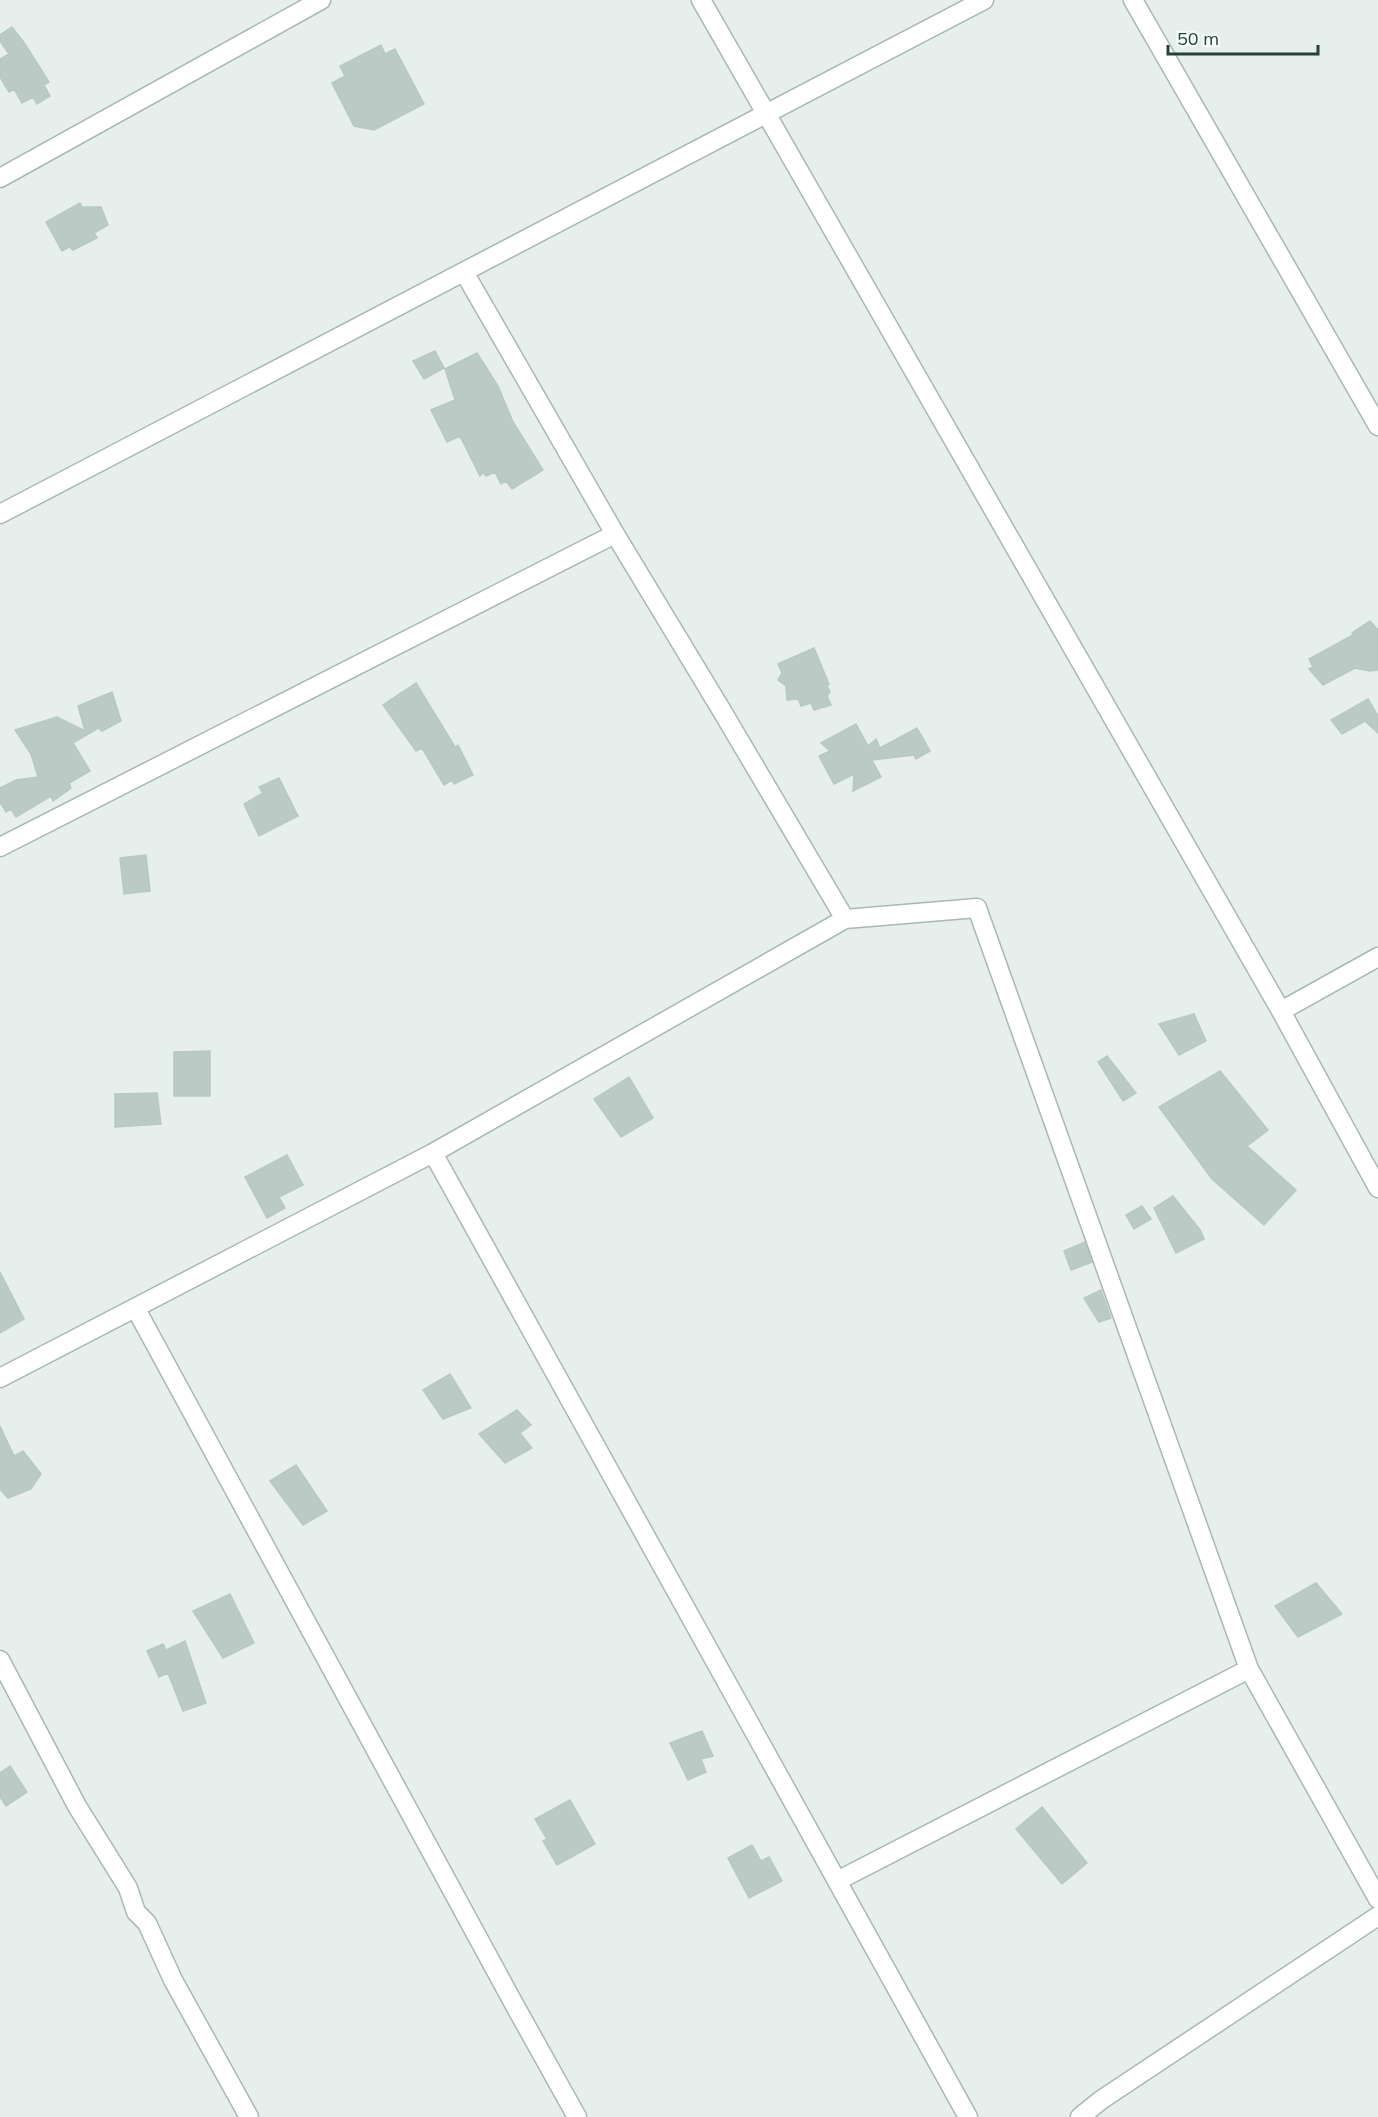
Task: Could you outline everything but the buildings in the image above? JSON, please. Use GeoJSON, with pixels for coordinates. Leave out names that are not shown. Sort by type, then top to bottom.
{"type":"FeatureCollection","features":[{"type":"Feature","properties":{"kind":"street"},"geometry":{"type":"LineString","coordinates":[[0,178],[321,0]]}},
{"type":"Feature","properties":{"kind":"street"},"geometry":{"type":"LineString","coordinates":[[701,0],[1281,1011],[1378,1188]]}},
{"type":"Feature","properties":{"kind":"street"},"geometry":{"type":"LineString","coordinates":[[0,514],[984,0]]}},
{"type":"Feature","properties":{"kind":"street"},"geometry":{"type":"LineString","coordinates":[[1133,0],[1378,426]]}},
{"type":"Feature","properties":{"kind":"street"},"geometry":{"type":"LineString","coordinates":[[464,272],[615,534],[723,711],[845,919]]}},
{"type":"Feature","properties":{"kind":"street"},"geometry":{"type":"LineString","coordinates":[[0,847],[615,534]]}},
{"type":"Feature","properties":{"kind":"street"},"geometry":{"type":"LineString","coordinates":[[0,1378],[433,1153],[845,919],[977,908],[1249,1669],[1378,1899]]}},
{"type":"Feature","properties":{"kind":"street"},"geometry":{"type":"LineString","coordinates":[[1281,1011],[1378,957]]}},
{"type":"Feature","properties":{"kind":"street"},"geometry":{"type":"LineString","coordinates":[[433,1153],[968,2117]]}},
{"type":"Feature","properties":{"kind":"street"},"geometry":{"type":"LineString","coordinates":[[136,1309],[577,2117]]}},
{"type":"Feature","properties":{"kind":"street"},"geometry":{"type":"LineString","coordinates":[[0,1660],[77,1806],[128,1888],[136,1912],[147,1923],[172,1980],[249,2117]]}},
{"type":"Feature","properties":{"kind":"street"},"geometry":{"type":"LineString","coordinates":[[837,1881],[1249,1669]]}},
{"type":"Feature","properties":{"kind":"street"},"geometry":{"type":"LineString","coordinates":[[1080,2117],[1101,2100],[1378,1916]]}}]}
